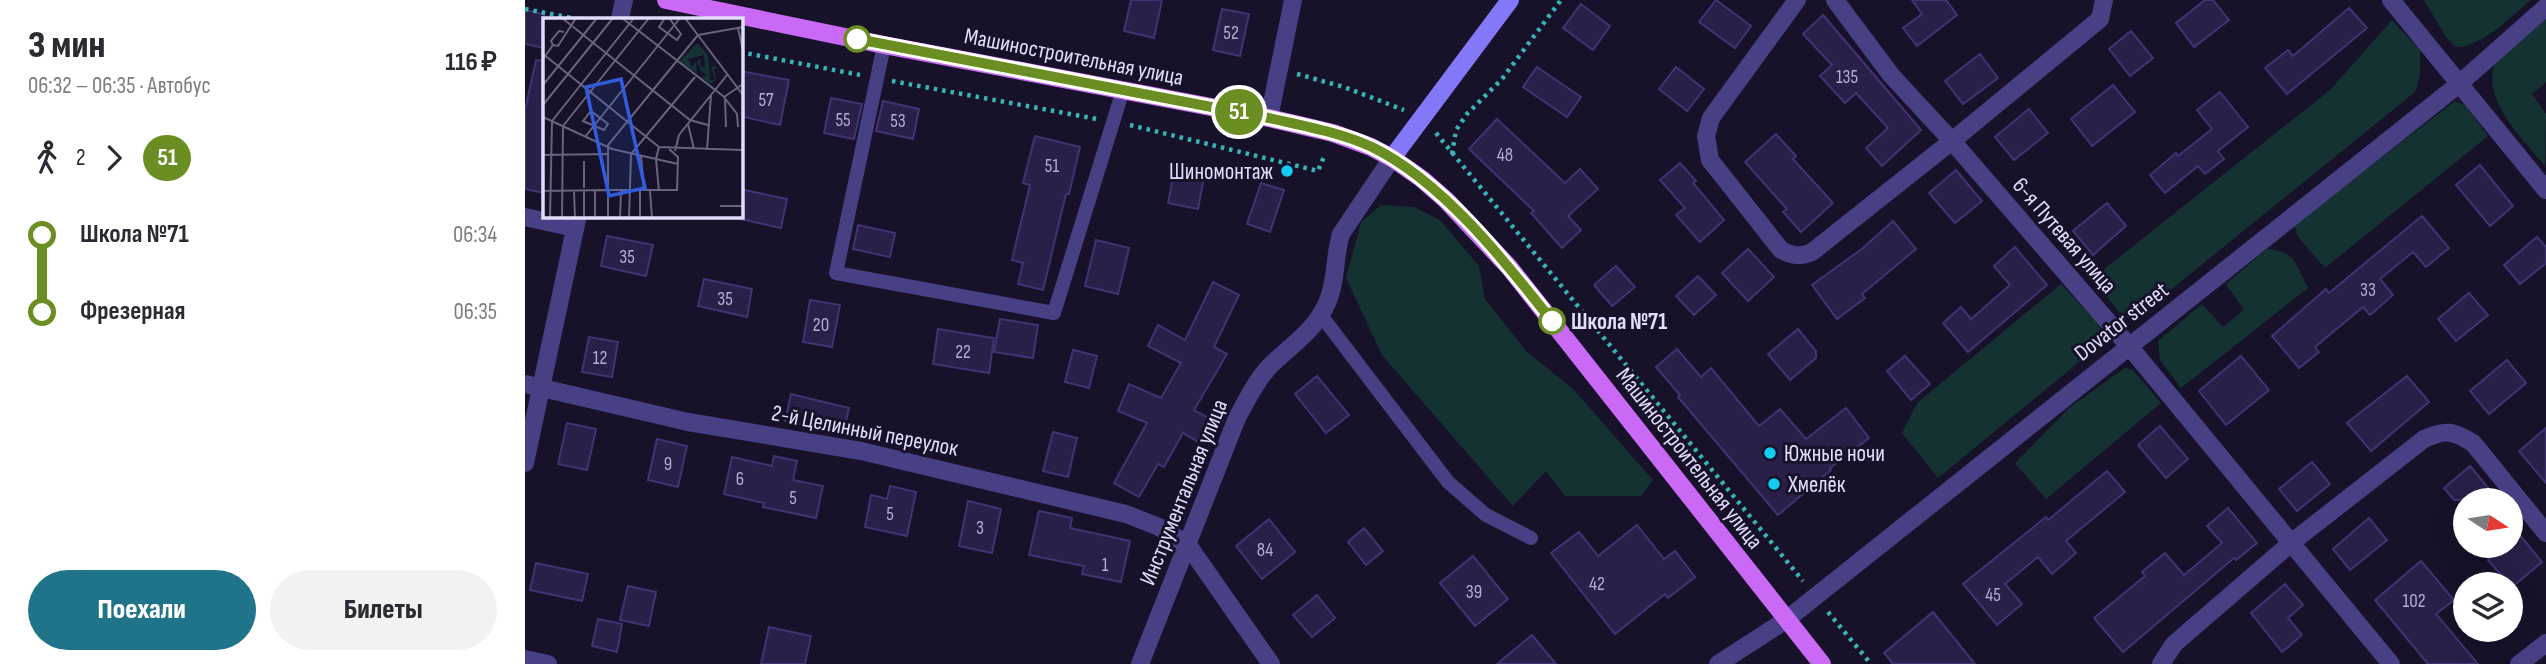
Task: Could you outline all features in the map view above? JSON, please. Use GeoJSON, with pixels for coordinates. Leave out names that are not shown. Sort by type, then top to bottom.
{"type":"FeatureCollection","features":[{"type":"Feature","properties":{"kind":"main road","name":"Машиностроительная улица"},"geometry":{"type":"LineString","coordinates":[[666,0],[884,45],[1269,118],[1333,133],[1392,158],[1446,200],[1509,267],[1822,664]]}},
{"type":"Feature","properties":{"kind":"street"},"geometry":{"type":"LineString","coordinates":[[620,18],[624,0]]}},
{"type":"Feature","properties":{"kind":"street"},"geometry":{"type":"LineString","coordinates":[[1269,118],[1293,0]]}},
{"type":"Feature","properties":{"kind":"street","name":"Инструментальная улица"},"geometry":{"type":"LineString","coordinates":[[1140,664],[1237,418],[1253,387],[1269,367],[1314,325],[1328,303],[1334,279],[1337,247],[1342,234],[1392,158],[1510,0]]}},
{"type":"Feature","properties":{"kind":"street"},"geometry":{"type":"LineString","coordinates":[[1797,0],[1711,118],[1706,136],[1710,160],[1781,250],[1791,256],[1802,256],[1812,251],[1952,141],[2100,19],[2104,0]]}},
{"type":"Feature","properties":{"kind":"street","name":"6-я Путевая улица"},"geometry":{"type":"LineString","coordinates":[[1835,0],[1891,75],[1952,141],[2129,346],[2391,664]]}},
{"type":"Feature","properties":{"kind":"street"},"geometry":{"type":"LineString","coordinates":[[2391,0],[2546,190]]}},
{"type":"Feature","properties":{"kind":"street","name":"Dovator street"},"geometry":{"type":"LineString","coordinates":[[1719,664],[1786,620],[2459,85],[2546,7]]}},
{"type":"Feature","properties":{"kind":"street"},"geometry":{"type":"LineString","coordinates":[[525,217],[577,222],[533,386],[525,463]]}},
{"type":"Feature","properties":{"kind":"street","name":"2-й Целинный переулок"},"geometry":{"type":"LineString","coordinates":[[533,386],[688,422],[861,451],[1077,502],[1126,514],[1159,527],[1188,545]]}},
{"type":"Feature","properties":{"kind":"street"},"geometry":{"type":"LineString","coordinates":[[2161,664],[2174,644],[2291,543],[2424,439],[2441,431],[2457,433],[2473,443],[2546,533]]}},
{"type":"Feature","properties":{"kind":"street"},"geometry":{"type":"LineString","coordinates":[[1188,545],[1271,664]]}},
{"type":"Feature","properties":{"kind":"street"},"geometry":{"type":"LineString","coordinates":[[2519,664],[2546,643]]}},
{"type":"Feature","properties":{"kind":"street"},"geometry":{"type":"LineString","coordinates":[[525,659],[548,664]]}},
{"type":"Feature","properties":{"kind":"lane"},"geometry":{"type":"LineString","coordinates":[[884,45],[836,273],[1054,313],[1123,90]]}},
{"type":"Feature","properties":{"kind":"lane"},"geometry":{"type":"LineString","coordinates":[[1320,314],[1448,482],[1486,515],[1531,538]]}},
{"type":"Feature","properties":{"kind":"path"},"geometry":{"type":"LineString","coordinates":[[1452,153],[1456,130],[1467,114],[1502,79],[1561,0]]}},
{"type":"Feature","properties":{"kind":"path"},"geometry":{"type":"LineString","coordinates":[[525,9],[572,18]]}},
{"type":"Feature","properties":{"kind":"path"},"geometry":{"type":"LineString","coordinates":[[742,51],[1113,122],[1318,171],[1325,153]]}},
{"type":"Feature","properties":{"kind":"green space"},"geometry":{"type":"Polygon","coordinates":[[[2424,0],[2531,0],[2486,37],[2466,46],[2455,47],[2424,0]]]}},
{"type":"Feature","properties":{"kind":"green space"},"geometry":{"type":"Polygon","coordinates":[[[2546,19],[2546,82],[2532,94],[2546,114],[2545,166],[2506,118],[2493,90],[2492,75],[2499,58],[2546,19]]]}},
{"type":"Feature","properties":{"kind":"green space"},"geometry":{"type":"Polygon","coordinates":[[[2392,20],[2420,50],[2420,76],[2415,92],[2137,317],[2123,317],[2093,278],[2330,90],[2392,20]]]}},
{"type":"Feature","properties":{"kind":"green space"},"geometry":{"type":"Polygon","coordinates":[[[2455,101],[2466,106],[2488,136],[2325,268],[2298,237],[2294,225],[2455,101]]]}},
{"type":"Feature","properties":{"kind":"green space"},"geometry":{"type":"Polygon","coordinates":[[[1381,205],[1414,207],[1440,220],[1479,266],[1485,299],[1526,351],[1573,389],[1653,480],[1641,496],[1565,496],[1546,471],[1513,506],[1382,355],[1346,278],[1361,222],[1381,205]]]}},
{"type":"Feature","properties":{"kind":"green space"},"geometry":{"type":"Polygon","coordinates":[[[2267,249],[2289,256],[2298,267],[2308,288],[2181,388],[2160,360],[2158,341],[2202,304],[2223,327],[2244,310],[2226,284],[2267,249]]]}},
{"type":"Feature","properties":{"kind":"green space"},"geometry":{"type":"Polygon","coordinates":[[[2061,284],[2102,331],[2096,348],[1938,478],[1902,433],[1917,403],[2061,284]]]}},
{"type":"Feature","properties":{"kind":"green space"},"geometry":{"type":"Polygon","coordinates":[[[2125,368],[2133,370],[2161,403],[2046,499],[2015,463],[2070,407],[2125,368]]]}},
{"type":"Feature","properties":{"kind":"building"},"geometry":{"type":"Polygon","coordinates":[[[1131,0],[1162,0],[1154,38],[1124,31],[1131,0]]]}},
{"type":"Feature","properties":{"kind":"building"},"geometry":{"type":"Polygon","coordinates":[[[1716,0],[1751,26],[1735,48],[1699,22],[1716,0]]]}},
{"type":"Feature","properties":{"kind":"building"},"geometry":{"type":"Polygon","coordinates":[[[1912,0],[1946,0],[1957,15],[1917,46],[1903,28],[1922,14],[1912,0]]]}},
{"type":"Feature","properties":{"kind":"building"},"geometry":{"type":"Polygon","coordinates":[[[2205,0],[2213,0],[2229,20],[2194,47],[2176,23],[2205,0]]]}},
{"type":"Feature","properties":{"kind":"building"},"geometry":{"type":"Polygon","coordinates":[[[1581,4],[1610,26],[1593,50],[1563,28],[1581,4]]]}},
{"type":"Feature","properties":{"kind":"building"},"geometry":{"type":"Polygon","coordinates":[[[2349,8],[2367,28],[2287,94],[2265,68],[2288,50],[2293,56],[2349,8]]]}},
{"type":"Feature","properties":{"kind":"building"},"geometry":{"type":"Polygon","coordinates":[[[1222,9],[1249,14],[1240,56],[1213,50],[1222,9]]]}},
{"type":"Feature","properties":{"kind":"building"},"geometry":{"type":"Polygon","coordinates":[[[525,10],[544,14],[543,48],[525,44],[525,10]]]}},
{"type":"Feature","properties":{"kind":"building"},"geometry":{"type":"Polygon","coordinates":[[[1823,15],[1921,130],[1882,166],[1866,148],[1888,128],[1856,93],[1845,103],[1820,76],[1832,65],[1803,34],[1823,15]]]}},
{"type":"Feature","properties":{"kind":"building"},"geometry":{"type":"Polygon","coordinates":[[[2131,31],[2153,58],[2130,76],[2109,49],[2131,31]]]}},
{"type":"Feature","properties":{"kind":"building"},"geometry":{"type":"Polygon","coordinates":[[[1980,54],[1998,78],[1963,104],[1945,81],[1980,54]]]}},
{"type":"Feature","properties":{"kind":"building"},"geometry":{"type":"Polygon","coordinates":[[[536,60],[543,61],[543,193],[525,189],[525,110],[536,60]]]}},
{"type":"Feature","properties":{"kind":"building"},"geometry":{"type":"Polygon","coordinates":[[[1537,67],[1581,97],[1567,117],[1523,87],[1537,67]]]}},
{"type":"Feature","properties":{"kind":"building"},"geometry":{"type":"Polygon","coordinates":[[[1676,67],[1704,89],[1687,111],[1659,89],[1676,67]]]}},
{"type":"Feature","properties":{"kind":"building"},"geometry":{"type":"Polygon","coordinates":[[[742,71],[789,80],[780,125],[742,116],[742,71]]]}},
{"type":"Feature","properties":{"kind":"building"},"geometry":{"type":"Polygon","coordinates":[[[2113,85],[2135,112],[2092,146],[2071,119],[2113,85]]]}},
{"type":"Feature","properties":{"kind":"building"},"geometry":{"type":"Polygon","coordinates":[[[2220,92],[2248,127],[2218,151],[2224,159],[2205,174],[2198,166],[2165,193],[2150,175],[2176,153],[2178,156],[2212,129],[2197,110],[2220,92]]]}},
{"type":"Feature","properties":{"kind":"building"},"geometry":{"type":"Polygon","coordinates":[[[831,98],[862,104],[854,139],[824,133],[831,98]]]}},
{"type":"Feature","properties":{"kind":"building"},"geometry":{"type":"Polygon","coordinates":[[[883,101],[919,109],[913,139],[876,131],[883,101]]]}},
{"type":"Feature","properties":{"kind":"building"},"geometry":{"type":"Polygon","coordinates":[[[2029,109],[2048,133],[2014,160],[1995,137],[2029,109]]]}},
{"type":"Feature","properties":{"kind":"building"},"geometry":{"type":"Polygon","coordinates":[[[1497,119],[1565,183],[1580,169],[1598,189],[1568,216],[1581,230],[1562,248],[1531,213],[1534,211],[1469,149],[1497,119]]]}},
{"type":"Feature","properties":{"kind":"building"},"geometry":{"type":"Polygon","coordinates":[[[1776,134],[1796,156],[1793,159],[1833,203],[1801,232],[1783,212],[1787,209],[1745,162],[1776,134]]]}},
{"type":"Feature","properties":{"kind":"building"},"geometry":{"type":"Polygon","coordinates":[[[1035,136],[1080,147],[1043,290],[1018,284],[1023,263],[1012,260],[1030,185],[1023,183],[1035,136]]]}},
{"type":"Feature","properties":{"kind":"building"},"geometry":{"type":"Polygon","coordinates":[[[1680,163],[1724,220],[1700,242],[1676,215],[1685,208],[1660,180],[1680,163]]]}},
{"type":"Feature","properties":{"kind":"building"},"geometry":{"type":"Polygon","coordinates":[[[2480,165],[2513,206],[2490,226],[2456,185],[2480,165]]]}},
{"type":"Feature","properties":{"kind":"building"},"geometry":{"type":"Polygon","coordinates":[[[1175,167],[1205,172],[1198,209],[1168,203],[1175,167]]]}},
{"type":"Feature","properties":{"kind":"building"},"geometry":{"type":"Polygon","coordinates":[[[1956,170],[1982,201],[1955,223],[1929,193],[1956,170]]]}},
{"type":"Feature","properties":{"kind":"building"},"geometry":{"type":"Polygon","coordinates":[[[1261,183],[1284,190],[1270,232],[1247,224],[1261,183]]]}},
{"type":"Feature","properties":{"kind":"building"},"geometry":{"type":"Polygon","coordinates":[[[742,189],[787,199],[781,228],[740,219],[742,189]]]}},
{"type":"Feature","properties":{"kind":"building"},"geometry":{"type":"Polygon","coordinates":[[[2107,203],[2126,226],[2093,255],[2073,231],[2107,203]]]}},
{"type":"Feature","properties":{"kind":"building"},"geometry":{"type":"Polygon","coordinates":[[[2422,216],[2449,248],[2426,267],[2413,252],[2380,279],[2393,295],[2370,315],[2363,307],[2315,347],[2319,352],[2299,368],[2272,336],[2326,289],[2329,293],[2422,216]]]}},
{"type":"Feature","properties":{"kind":"building"},"geometry":{"type":"Polygon","coordinates":[[[1893,221],[1916,249],[1862,294],[1865,298],[1837,319],[1812,285],[1863,248],[1893,221]]]}},
{"type":"Feature","properties":{"kind":"building"},"geometry":{"type":"Polygon","coordinates":[[[858,225],[895,233],[890,257],[853,249],[858,225]]]}},
{"type":"Feature","properties":{"kind":"building"},"geometry":{"type":"Polygon","coordinates":[[[607,236],[653,245],[646,276],[601,266],[607,236]]]}},
{"type":"Feature","properties":{"kind":"building"},"geometry":{"type":"Polygon","coordinates":[[[2537,237],[2546,247],[2546,263],[2520,284],[2504,265],[2537,237]]]}},
{"type":"Feature","properties":{"kind":"building"},"geometry":{"type":"Polygon","coordinates":[[[1096,240],[1129,248],[1118,294],[1085,286],[1096,240]]]}},
{"type":"Feature","properties":{"kind":"building"},"geometry":{"type":"Polygon","coordinates":[[[2015,247],[2047,285],[1968,352],[1943,323],[1961,307],[1971,319],[2010,285],[1994,266],[2015,247]]]}},
{"type":"Feature","properties":{"kind":"building"},"geometry":{"type":"Polygon","coordinates":[[[1748,249],[1774,277],[1748,301],[1722,273],[1748,249]]]}},
{"type":"Feature","properties":{"kind":"building"},"geometry":{"type":"Polygon","coordinates":[[[1616,266],[1635,287],[1612,306],[1594,285],[1616,266]]]}},
{"type":"Feature","properties":{"kind":"building"},"geometry":{"type":"Polygon","coordinates":[[[1698,276],[1716,295],[1694,315],[1676,296],[1698,276]]]}},
{"type":"Feature","properties":{"kind":"building"},"geometry":{"type":"Polygon","coordinates":[[[704,279],[752,289],[747,317],[698,306],[704,279]]]}},
{"type":"Feature","properties":{"kind":"building"},"geometry":{"type":"Polygon","coordinates":[[[1213,282],[1239,295],[1214,347],[1227,354],[1194,410],[1212,420],[1200,443],[1183,433],[1164,467],[1158,464],[1139,497],[1114,483],[1147,423],[1118,411],[1129,384],[1161,398],[1181,363],[1148,346],[1158,325],[1185,340],[1213,282]]]}},
{"type":"Feature","properties":{"kind":"building"},"geometry":{"type":"Polygon","coordinates":[[[2469,293],[2488,315],[2456,341],[2438,319],[2469,293]]]}},
{"type":"Feature","properties":{"kind":"building"},"geometry":{"type":"Polygon","coordinates":[[[810,300],[840,305],[832,347],[803,342],[810,300]]]}},
{"type":"Feature","properties":{"kind":"building"},"geometry":{"type":"Polygon","coordinates":[[[1000,319],[1038,325],[1033,358],[994,352],[1000,319]]]}},
{"type":"Feature","properties":{"kind":"building"},"geometry":{"type":"Polygon","coordinates":[[[938,329],[994,338],[989,373],[933,364],[938,329]]]}},
{"type":"Feature","properties":{"kind":"building"},"geometry":{"type":"Polygon","coordinates":[[[1798,329],[1816,351],[1816,358],[1790,380],[1768,354],[1798,329]]]}},
{"type":"Feature","properties":{"kind":"building"},"geometry":{"type":"Polygon","coordinates":[[[589,337],[618,342],[612,377],[582,372],[589,337]]]}},
{"type":"Feature","properties":{"kind":"building"},"geometry":{"type":"Polygon","coordinates":[[[1677,349],[1701,377],[1711,368],[1759,426],[1780,409],[1806,439],[1846,408],[1869,438],[1830,468],[1831,470],[1778,515],[1678,397],[1680,395],[1656,367],[1677,349]]]}},
{"type":"Feature","properties":{"kind":"building"},"geometry":{"type":"Polygon","coordinates":[[[1073,350],[1097,356],[1089,388],[1065,382],[1073,350]]]}},
{"type":"Feature","properties":{"kind":"building"},"geometry":{"type":"Polygon","coordinates":[[[1905,356],[1930,384],[1911,400],[1887,371],[1905,356]]]}},
{"type":"Feature","properties":{"kind":"building"},"geometry":{"type":"Polygon","coordinates":[[[2241,356],[2269,390],[2226,425],[2199,391],[2241,356]]]}},
{"type":"Feature","properties":{"kind":"building"},"geometry":{"type":"Polygon","coordinates":[[[2507,360],[2526,383],[2489,414],[2470,391],[2507,360]]]}},
{"type":"Feature","properties":{"kind":"building"},"geometry":{"type":"Polygon","coordinates":[[[1317,376],[1349,415],[1326,433],[1295,394],[1317,376]]]}},
{"type":"Feature","properties":{"kind":"building"},"geometry":{"type":"Polygon","coordinates":[[[2407,376],[2429,402],[2371,451],[2347,423],[2407,376]]]}},
{"type":"Feature","properties":{"kind":"building"},"geometry":{"type":"Polygon","coordinates":[[[791,394],[849,408],[843,434],[785,421],[791,394]]]}},
{"type":"Feature","properties":{"kind":"building"},"geometry":{"type":"Polygon","coordinates":[[[567,423],[596,429],[587,470],[558,464],[567,423]]]}},
{"type":"Feature","properties":{"kind":"building"},"geometry":{"type":"Polygon","coordinates":[[[2160,426],[2188,459],[2166,478],[2138,445],[2160,426]]]}},
{"type":"Feature","properties":{"kind":"building"},"geometry":{"type":"Polygon","coordinates":[[[2546,428],[2546,483],[2519,451],[2546,428]]]}},
{"type":"Feature","properties":{"kind":"building"},"geometry":{"type":"Polygon","coordinates":[[[1053,432],[1077,438],[1068,477],[1043,471],[1053,432]]]}},
{"type":"Feature","properties":{"kind":"building"},"geometry":{"type":"Polygon","coordinates":[[[657,439],[687,446],[678,487],[648,480],[657,439]]]}},
{"type":"Feature","properties":{"kind":"building"},"geometry":{"type":"Polygon","coordinates":[[[774,456],[797,461],[793,480],[823,486],[816,518],[763,507],[764,503],[724,494],[732,457],[772,466],[774,456]]]}},
{"type":"Feature","properties":{"kind":"building"},"geometry":{"type":"Polygon","coordinates":[[[2312,462],[2330,484],[2297,511],[2279,489],[2312,462]]]}},
{"type":"Feature","properties":{"kind":"building"},"geometry":{"type":"Polygon","coordinates":[[[2470,466],[2488,488],[2453,488],[2453,499],[2444,488],[2470,466]]]}},
{"type":"Feature","properties":{"kind":"building"},"geometry":{"type":"Polygon","coordinates":[[[2107,471],[2125,492],[2066,541],[2076,553],[2052,574],[2038,557],[2005,584],[2022,604],[1997,625],[1963,584],[2046,517],[2048,520],[2107,471]]]}},
{"type":"Feature","properties":{"kind":"building"},"geometry":{"type":"Polygon","coordinates":[[[890,486],[916,492],[907,536],[865,527],[871,495],[887,499],[890,486]]]}},
{"type":"Feature","properties":{"kind":"building"},"geometry":{"type":"Polygon","coordinates":[[[968,501],[1001,509],[992,553],[959,546],[968,501]]]}},
{"type":"Feature","properties":{"kind":"building"},"geometry":{"type":"Polygon","coordinates":[[[2228,508],[2257,543],[2236,560],[2234,558],[2123,652],[2094,618],[2145,576],[2142,572],[2165,553],[2184,575],[2222,543],[2207,526],[2228,508]]]}},
{"type":"Feature","properties":{"kind":"building"},"geometry":{"type":"Polygon","coordinates":[[[1039,511],[1072,518],[1070,528],[1130,541],[1121,582],[1082,574],[1084,566],[1029,555],[1039,511]]]}},
{"type":"Feature","properties":{"kind":"building"},"geometry":{"type":"Polygon","coordinates":[[[2369,518],[2387,540],[2350,570],[2333,549],[2369,518]]]}},
{"type":"Feature","properties":{"kind":"building"},"geometry":{"type":"Polygon","coordinates":[[[1269,519],[1295,552],[1262,579],[1236,546],[1269,519]]]}},
{"type":"Feature","properties":{"kind":"building"},"geometry":{"type":"Polygon","coordinates":[[[1637,525],[1664,559],[1675,551],[1695,577],[1668,598],[1665,594],[1615,634],[1551,553],[1579,532],[1598,556],[1637,525]]]}},
{"type":"Feature","properties":{"kind":"building"},"geometry":{"type":"Polygon","coordinates":[[[1364,528],[1383,551],[1366,565],[1348,542],[1364,528]]]}},
{"type":"Feature","properties":{"kind":"building"},"geometry":{"type":"Polygon","coordinates":[[[2523,539],[2542,562],[2523,578],[2523,572],[2498,572],[2488,560],[2523,558],[2523,539]]]}},
{"type":"Feature","properties":{"kind":"building"},"geometry":{"type":"Polygon","coordinates":[[[1473,556],[1508,599],[1475,626],[1440,583],[1473,556]]]}},
{"type":"Feature","properties":{"kind":"building"},"geometry":{"type":"Polygon","coordinates":[[[2421,561],[2453,599],[2436,614],[2453,634],[2453,642],[2460,642],[2478,664],[2428,664],[2375,600],[2421,561]]]}},
{"type":"Feature","properties":{"kind":"building"},"geometry":{"type":"Polygon","coordinates":[[[536,563],[588,574],[582,601],[530,590],[536,563]]]}},
{"type":"Feature","properties":{"kind":"building"},"geometry":{"type":"Polygon","coordinates":[[[2285,584],[2303,605],[2288,618],[2302,635],[2282,652],[2251,613],[2285,584]]]}},
{"type":"Feature","properties":{"kind":"building"},"geometry":{"type":"Polygon","coordinates":[[[628,586],[656,592],[649,626],[620,620],[628,586]]]}},
{"type":"Feature","properties":{"kind":"building"},"geometry":{"type":"Polygon","coordinates":[[[1317,595],[1335,618],[1312,637],[1293,615],[1317,595]]]}},
{"type":"Feature","properties":{"kind":"building"},"geometry":{"type":"Polygon","coordinates":[[[1933,612],[1975,664],[1893,664],[1884,653],[1933,612]]]}},
{"type":"Feature","properties":{"kind":"building"},"geometry":{"type":"Polygon","coordinates":[[[598,619],[622,624],[617,652],[592,646],[598,619]]]}},
{"type":"Feature","properties":{"kind":"building"},"geometry":{"type":"Polygon","coordinates":[[[769,627],[811,636],[805,664],[761,664],[769,627]]]}},
{"type":"Feature","properties":{"kind":"building"},"geometry":{"type":"Polygon","coordinates":[[[1532,635],[1556,664],[1497,664],[1532,635]]]}},
{"type":"Feature","properties":{"kind":"bus line","name":"51"},"geometry":{"type":"LineString","coordinates":[[857,39],[1269,118],[1333,133],[1371,147],[1422,179],[1446,200],[1509,267],[1552,321]]}},
{"type":"Feature","properties":{"kind":"place","name":"Шиномонтаж"},"geometry":{"type":"Point","coordinates":[1287,171]}},
{"type":"Feature","properties":{"kind":"place","name":"Школа №71"},"geometry":{"type":"Point","coordinates":[1552,321]}},
{"type":"Feature","properties":{"kind":"place","name":"Южные ночи"},"geometry":{"type":"Point","coordinates":[1770,453]}},
{"type":"Feature","properties":{"kind":"place","name":"Хмелёк"},"geometry":{"type":"Point","coordinates":[1774,484]}}]}
